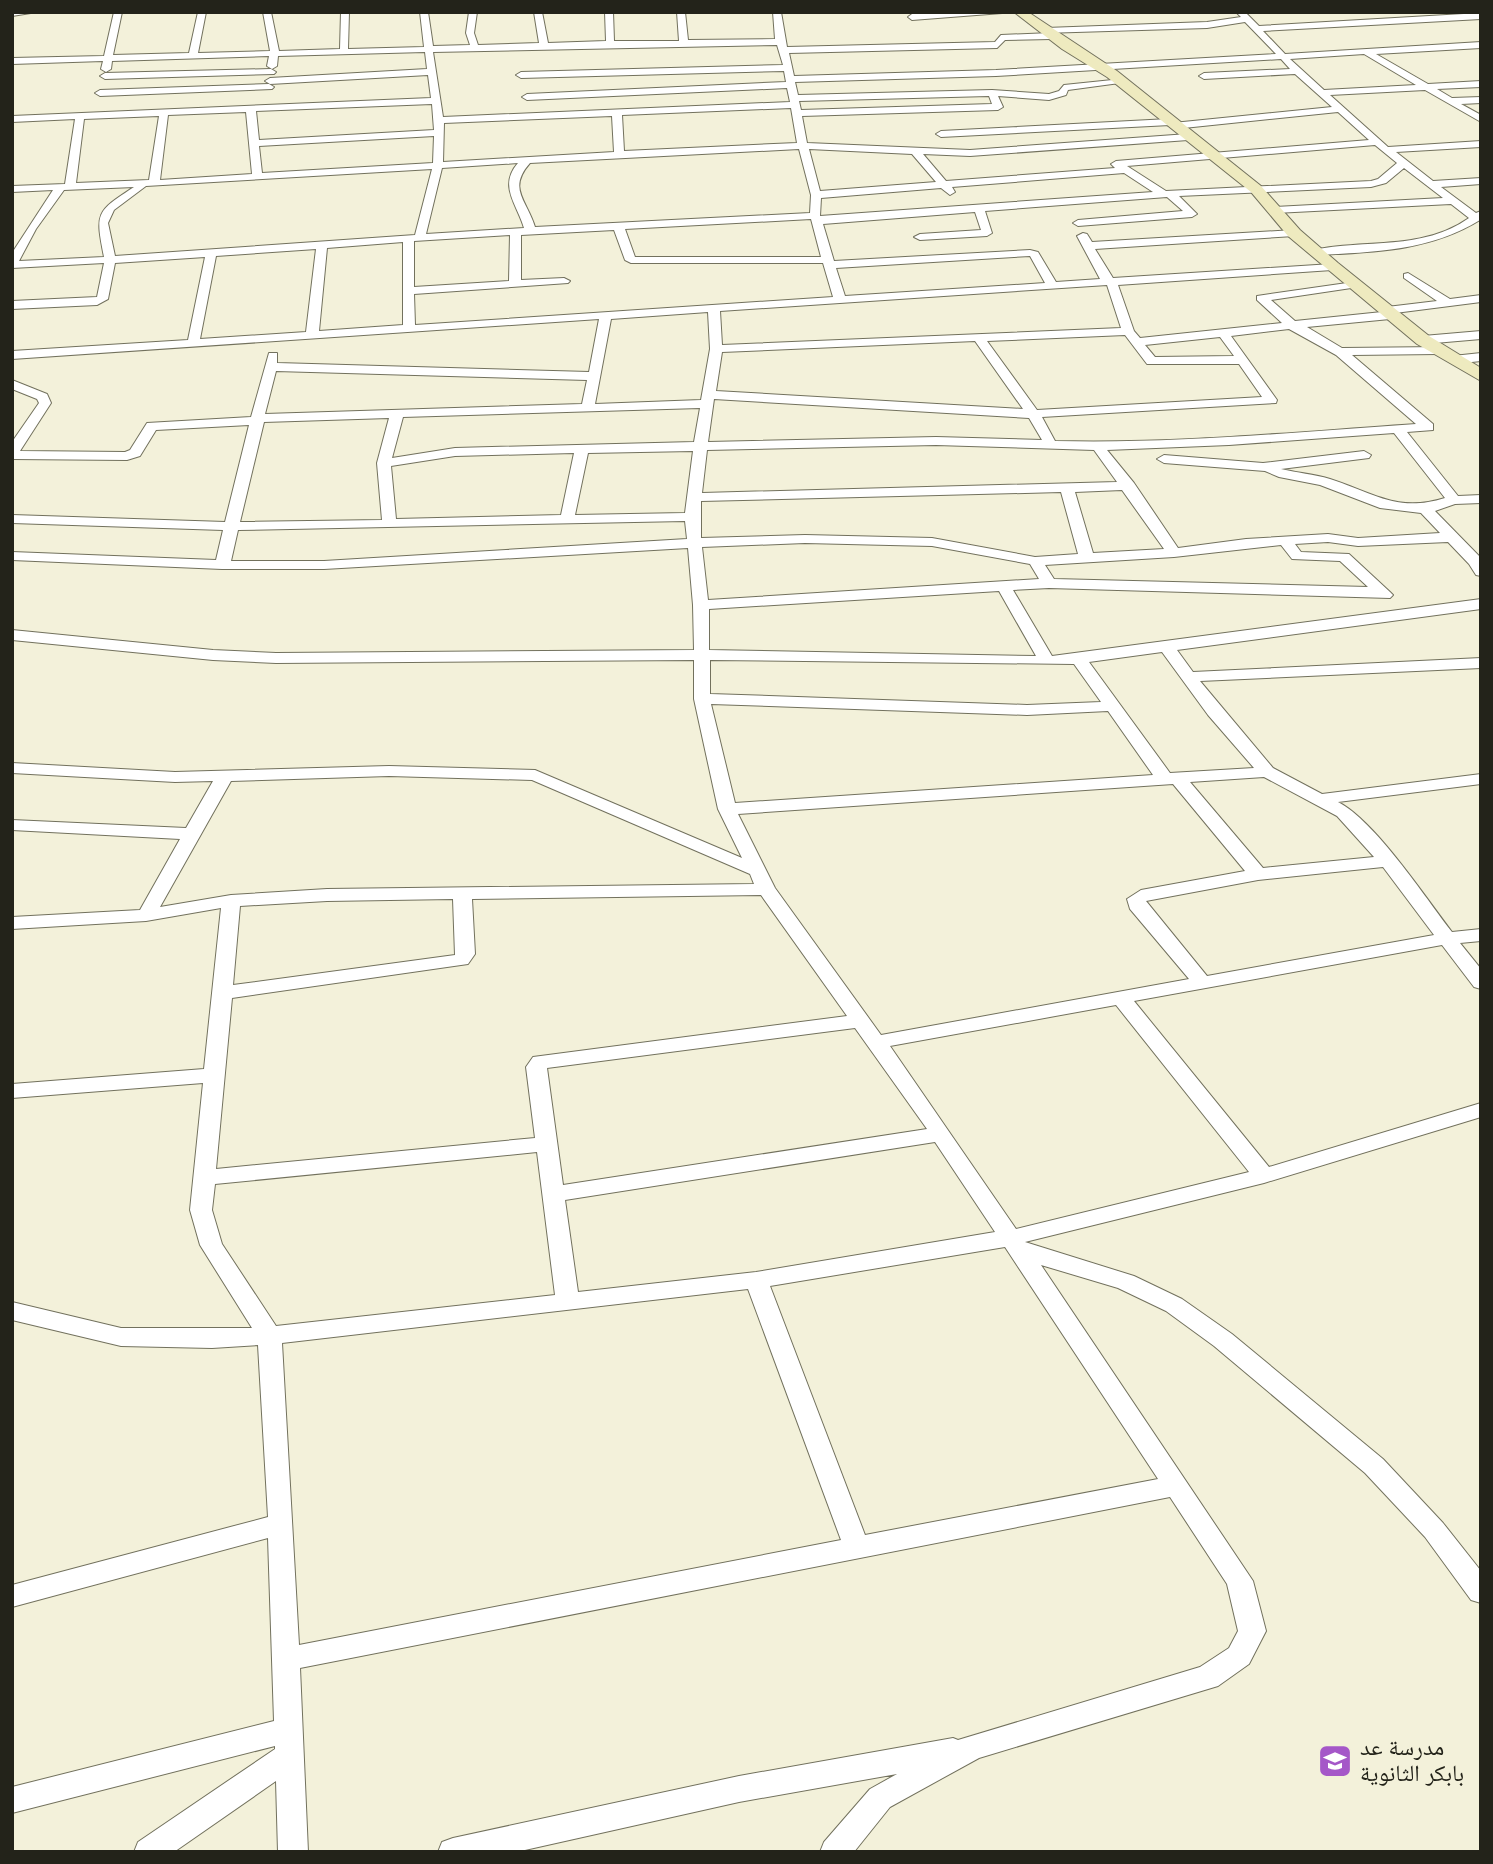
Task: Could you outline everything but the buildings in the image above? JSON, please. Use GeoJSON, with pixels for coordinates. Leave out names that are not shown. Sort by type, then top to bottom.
{"type":"FeatureCollection","features":[{"type":"Feature","properties":{"kind":"street"},"geometry":{"type":"LineString","coordinates":[[12,13],[33,12]]}},
{"type":"Feature","properties":{"kind":"street"},"geometry":{"type":"LineString","coordinates":[[95,115],[118,12]]}},
{"type":"Feature","properties":{"kind":"street"},"geometry":{"type":"LineString","coordinates":[[192,56],[202,12]]}},
{"type":"Feature","properties":{"kind":"street"},"geometry":{"type":"LineString","coordinates":[[267,12],[275,45],[268,108]]}},
{"type":"Feature","properties":{"kind":"street"},"geometry":{"type":"LineString","coordinates":[[344,51],[345,12]]}},
{"type":"Feature","properties":{"kind":"street"},"geometry":{"type":"LineString","coordinates":[[409,329],[408,290],[414,237],[438,164],[439,120],[427,49],[424,12]]}},
{"type":"Feature","properties":{"kind":"street"},"geometry":{"type":"LineString","coordinates":[[473,12],[470,33],[475,48]]}},
{"type":"Feature","properties":{"kind":"street"},"geometry":{"type":"LineString","coordinates":[[538,12],[544,45]]}},
{"type":"Feature","properties":{"kind":"street"},"geometry":{"type":"LineString","coordinates":[[609,12],[610,43]]}},
{"type":"Feature","properties":{"kind":"street"},"geometry":{"type":"LineString","coordinates":[[681,12],[684,43]]}},
{"type":"Feature","properties":{"kind":"street"},"geometry":{"type":"LineString","coordinates":[[777,12],[788,77],[816,195],[816,219],[840,300]]}},
{"type":"Feature","properties":{"kind":"street"},"geometry":{"type":"LineString","coordinates":[[527,97],[788,77],[869,65],[914,28],[1011,12]]}},
{"type":"Feature","properties":{"kind":"street"},"geometry":{"type":"LineString","coordinates":[[1020,12],[1122,82],[1256,189],[1294,233],[1332,267],[1423,340],[1481,376]]}},
{"type":"Feature","properties":{"kind":"street"},"geometry":{"type":"LineString","coordinates":[[1302,12],[1335,33]]}},
{"type":"Feature","properties":{"kind":"street"},"geometry":{"type":"LineString","coordinates":[[914,28],[994,45],[1000,43],[1001,38],[1123,28],[1207,25],[1243,16],[1297,71],[1386,150],[1478,216]]}},
{"type":"Feature","properties":{"kind":"street"},"geometry":{"type":"LineString","coordinates":[[1257,29],[1481,16]]}},
{"type":"Feature","properties":{"kind":"street"},"geometry":{"type":"LineString","coordinates":[[1439,19],[1460,29]]}},
{"type":"Feature","properties":{"kind":"street"},"geometry":{"type":"LineString","coordinates":[[1115,20],[1123,28]]}},
{"type":"Feature","properties":{"kind":"street"},"geometry":{"type":"LineString","coordinates":[[1470,34],[1481,42]]}},
{"type":"Feature","properties":{"kind":"street"},"geometry":{"type":"LineString","coordinates":[[1345,39],[1481,119]]}},
{"type":"Feature","properties":{"kind":"street"},"geometry":{"type":"LineString","coordinates":[[517,60],[544,45],[684,43],[782,46],[869,65],[1023,71],[1481,42]]}},
{"type":"Feature","properties":{"kind":"street"},"geometry":{"type":"LineString","coordinates":[[579,44],[579,55]]}},
{"type":"Feature","properties":{"kind":"street"},"geometry":{"type":"LineString","coordinates":[[994,45],[998,51],[1013,56],[1023,71]]}},
{"type":"Feature","properties":{"kind":"street"},"geometry":{"type":"LineString","coordinates":[[12,61],[475,48],[517,60],[578,70],[788,77]]}},
{"type":"Feature","properties":{"kind":"street"},"geometry":{"type":"LineString","coordinates":[[517,60],[531,116]]}},
{"type":"Feature","properties":{"kind":"street"},"geometry":{"type":"LineString","coordinates":[[869,65],[888,96]]}},
{"type":"Feature","properties":{"kind":"street"},"geometry":{"type":"LineString","coordinates":[[1204,76],[1297,71]]}},
{"type":"Feature","properties":{"kind":"street"},"geometry":{"type":"LineString","coordinates":[[12,119],[268,108],[431,72]]}},
{"type":"Feature","properties":{"kind":"street"},"geometry":{"type":"LineString","coordinates":[[105,76],[270,80],[436,101]]}},
{"type":"Feature","properties":{"kind":"street"},"geometry":{"type":"LineString","coordinates":[[100,93],[270,80]]}},
{"type":"Feature","properties":{"kind":"street"},"geometry":{"type":"LineString","coordinates":[[439,120],[795,106],[888,96],[992,93],[1049,97],[1063,93],[1064,88],[1122,82]]}},
{"type":"Feature","properties":{"kind":"street"},"geometry":{"type":"LineString","coordinates":[[1321,93],[1481,83]]}},
{"type":"Feature","properties":{"kind":"street"},"geometry":{"type":"LineString","coordinates":[[933,122],[998,107],[992,93]]}},
{"type":"Feature","properties":{"kind":"street"},"geometry":{"type":"LineString","coordinates":[[1452,101],[1481,100]]}},
{"type":"Feature","properties":{"kind":"street"},"geometry":{"type":"LineString","coordinates":[[795,106],[933,122],[1064,126],[1172,124],[1339,108]]}},
{"type":"Feature","properties":{"kind":"street"},"geometry":{"type":"LineString","coordinates":[[251,109],[257,176]]}},
{"type":"Feature","properties":{"kind":"street"},"geometry":{"type":"LineString","coordinates":[[150,183],[164,112]]}},
{"type":"Feature","properties":{"kind":"street"},"geometry":{"type":"LineString","coordinates":[[617,113],[620,154]]}},
{"type":"Feature","properties":{"kind":"street"},"geometry":{"type":"LineString","coordinates":[[12,264],[31,229],[65,186],[80,116]]}},
{"type":"Feature","properties":{"kind":"street"},"geometry":{"type":"LineString","coordinates":[[933,122],[950,153]]}},
{"type":"Feature","properties":{"kind":"street"},"geometry":{"type":"LineString","coordinates":[[1064,126],[1085,146]]}},
{"type":"Feature","properties":{"kind":"street"},"geometry":{"type":"LineString","coordinates":[[255,143],[439,132]]}},
{"type":"Feature","properties":{"kind":"street"},"geometry":{"type":"LineString","coordinates":[[12,189],[620,154],[803,146],[950,153],[1098,146],[1188,137]]}},
{"type":"Feature","properties":{"kind":"street"},"geometry":{"type":"LineString","coordinates":[[1116,164],[1377,142]]}},
{"type":"Feature","properties":{"kind":"street"},"geometry":{"type":"LineString","coordinates":[[1386,150],[1481,144]]}},
{"type":"Feature","properties":{"kind":"street"},"geometry":{"type":"LineString","coordinates":[[1078,223],[1192,214],[1167,195],[1116,164],[1098,146]]}},
{"type":"Feature","properties":{"kind":"street"},"geometry":{"type":"LineString","coordinates":[[914,150],[944,185],[973,210],[987,233],[920,237]]}},
{"type":"Feature","properties":{"kind":"street"},"geometry":{"type":"LineString","coordinates":[[527,160],[514,172],[511,183],[530,230]]}},
{"type":"Feature","properties":{"kind":"street"},"geometry":{"type":"LineString","coordinates":[[12,264],[110,260],[530,230],[916,214],[1256,189],[1371,184],[1382,181],[1404,163]]}},
{"type":"Feature","properties":{"kind":"street"},"geometry":{"type":"LineString","coordinates":[[816,195],[1128,170]]}},
{"type":"Feature","properties":{"kind":"street"},"geometry":{"type":"LineString","coordinates":[[1432,184],[1481,181]]}},
{"type":"Feature","properties":{"kind":"street"},"geometry":{"type":"LineString","coordinates":[[12,305],[102,299],[110,260],[103,223],[109,208],[121,198],[150,183]]}},
{"type":"Feature","properties":{"kind":"street"},"geometry":{"type":"LineString","coordinates":[[1275,211],[1454,201]]}},
{"type":"Feature","properties":{"kind":"street"},"geometry":{"type":"LineString","coordinates":[[1063,202],[1078,223],[1087,246],[1109,281],[1132,337],[1153,362],[1242,360]]}},
{"type":"Feature","properties":{"kind":"street"},"geometry":{"type":"LineString","coordinates":[[916,214],[923,267],[938,293]]}},
{"type":"Feature","properties":{"kind":"street"},"geometry":{"type":"LineString","coordinates":[[1317,252],[1408,246],[1478,216]]}},
{"type":"Feature","properties":{"kind":"street"},"geometry":{"type":"LineString","coordinates":[[618,226],[631,260],[829,262],[923,267],[1032,253],[1052,285]]}},
{"type":"Feature","properties":{"kind":"street"},"geometry":{"type":"LineString","coordinates":[[515,284],[516,231]]}},
{"type":"Feature","properties":{"kind":"street"},"geometry":{"type":"LineString","coordinates":[[1087,246],[1294,233]]}},
{"type":"Feature","properties":{"kind":"street"},"geometry":{"type":"LineString","coordinates":[[312,335],[322,244]]}},
{"type":"Feature","properties":{"kind":"street"},"geometry":{"type":"LineString","coordinates":[[193,344],[211,253]]}},
{"type":"Feature","properties":{"kind":"street"},"geometry":{"type":"LineString","coordinates":[[12,355],[1332,267]]}},
{"type":"Feature","properties":{"kind":"street"},"geometry":{"type":"LineString","coordinates":[[1408,276],[1448,303]]}},
{"type":"Feature","properties":{"kind":"street"},"geometry":{"type":"LineString","coordinates":[[408,290],[564,281]]}},
{"type":"Feature","properties":{"kind":"street"},"geometry":{"type":"LineString","coordinates":[[384,463],[443,452],[936,441],[1098,446],[1398,430],[1428,425],[1340,352],[1295,327],[1261,298],[1354,285]]}},
{"type":"Feature","properties":{"kind":"street"},"geometry":{"type":"LineString","coordinates":[[716,349],[979,339],[1224,334],[1295,327],[1481,298]]}},
{"type":"Feature","properties":{"kind":"street"},"geometry":{"type":"LineString","coordinates":[[453,1852],[740,1789],[971,1748],[1208,1677],[1239,1656],[1252,1631],[1240,1581],[941,1134],[760,880],[727,809],[702,699],[701,606],[693,507],[716,349],[713,308]]}},
{"type":"Feature","properties":{"kind":"street"},"geometry":{"type":"LineString","coordinates":[[588,408],[606,316]]}},
{"type":"Feature","properties":{"kind":"street"},"geometry":{"type":"LineString","coordinates":[[12,454],[127,456],[135,453],[152,426],[258,419],[588,408],[709,399],[1033,414],[1271,400],[1224,334]]}},
{"type":"Feature","properties":{"kind":"street"},"geometry":{"type":"LineString","coordinates":[[1423,340],[1481,335]]}},
{"type":"Feature","properties":{"kind":"street"},"geometry":{"type":"LineString","coordinates":[[222,565],[277,338]]}},
{"type":"Feature","properties":{"kind":"street"},"geometry":{"type":"LineString","coordinates":[[979,339],[1033,414],[1050,443]]}},
{"type":"Feature","properties":{"kind":"street"},"geometry":{"type":"LineString","coordinates":[[1340,352],[1438,350]]}},
{"type":"Feature","properties":{"kind":"street"},"geometry":{"type":"LineString","coordinates":[[1453,360],[1481,357]]}},
{"type":"Feature","properties":{"kind":"street"},"geometry":{"type":"LineString","coordinates":[[270,368],[594,376]]}},
{"type":"Feature","properties":{"kind":"street"},"geometry":{"type":"LineString","coordinates":[[12,384],[42,397],[45,403],[12,454]]}},
{"type":"Feature","properties":{"kind":"street"},"geometry":{"type":"LineString","coordinates":[[12,392],[33,392]]}},
{"type":"Feature","properties":{"kind":"street"},"geometry":{"type":"LineString","coordinates":[[389,522],[384,463],[397,414]]}},
{"type":"Feature","properties":{"kind":"street"},"geometry":{"type":"LineString","coordinates":[[1398,430],[1454,500]]}},
{"type":"Feature","properties":{"kind":"street"},"geometry":{"type":"LineString","coordinates":[[1098,446],[1129,486],[1174,553]]}},
{"type":"Feature","properties":{"kind":"street"},"geometry":{"type":"LineString","coordinates":[[567,518],[583,449]]}},
{"type":"Feature","properties":{"kind":"street"},"geometry":{"type":"LineString","coordinates":[[1164,459],[1263,467],[1364,455]]}},
{"type":"Feature","properties":{"kind":"street"},"geometry":{"type":"LineString","coordinates":[[1263,467],[1289,476],[1323,481],[1390,508],[1425,509],[1454,500],[1481,499]]}},
{"type":"Feature","properties":{"kind":"street"},"geometry":{"type":"LineString","coordinates":[[12,519],[232,525],[567,518],[693,507],[1129,486]]}},
{"type":"Feature","properties":{"kind":"street"},"geometry":{"type":"LineString","coordinates":[[1067,488],[1087,558]]}},
{"type":"Feature","properties":{"kind":"street"},"geometry":{"type":"LineString","coordinates":[[1425,509],[1476,562],[1481,572]]}},
{"type":"Feature","properties":{"kind":"street"},"geometry":{"type":"LineString","coordinates":[[12,556],[222,565],[372,564],[694,542],[805,539],[927,541],[1035,561],[1174,553],[1328,538],[1358,542],[1451,537]]}},
{"type":"Feature","properties":{"kind":"street"},"geometry":{"type":"LineString","coordinates":[[1285,541],[1297,556],[1342,556],[1407,614]]}},
{"type":"Feature","properties":{"kind":"street"},"geometry":{"type":"LineString","coordinates":[[1035,561],[1049,583]]}},
{"type":"Feature","properties":{"kind":"street"},"geometry":{"type":"LineString","coordinates":[[701,606],[1049,583],[1382,592]]}},
{"type":"Feature","properties":{"kind":"street"},"geometry":{"type":"LineString","coordinates":[[1003,585],[1047,660]]}},
{"type":"Feature","properties":{"kind":"street"},"geometry":{"type":"LineString","coordinates":[[12,635],[212,655],[276,658],[700,655],[1047,660],[1078,659],[1481,604]]}},
{"type":"Feature","properties":{"kind":"street"},"geometry":{"type":"LineString","coordinates":[[1166,647],[1267,772],[1343,812],[1388,861],[1481,983]]}},
{"type":"Feature","properties":{"kind":"street"},"geometry":{"type":"LineString","coordinates":[[1078,659],[1112,706],[1173,780],[1258,874]]}},
{"type":"Feature","properties":{"kind":"street"},"geometry":{"type":"LineString","coordinates":[[1189,677],[1481,663]]}},
{"type":"Feature","properties":{"kind":"street"},"geometry":{"type":"LineString","coordinates":[[702,699],[1027,710],[1112,706]]}},
{"type":"Feature","properties":{"kind":"street"},"geometry":{"type":"LineString","coordinates":[[12,768],[224,777],[389,771],[535,775],[760,880]]}},
{"type":"Feature","properties":{"kind":"street"},"geometry":{"type":"LineString","coordinates":[[727,809],[1267,772]]}},
{"type":"Feature","properties":{"kind":"street"},"geometry":{"type":"LineString","coordinates":[[146,915],[224,777]]}},
{"type":"Feature","properties":{"kind":"street"},"geometry":{"type":"LineString","coordinates":[[1322,799],[1481,779]]}},
{"type":"Feature","properties":{"kind":"street"},"geometry":{"type":"LineString","coordinates":[[12,825],[193,834]]}},
{"type":"Feature","properties":{"kind":"street"},"geometry":{"type":"LineString","coordinates":[[1203,983],[1136,905],[1136,900],[1141,896],[1258,874],[1388,861]]}},
{"type":"Feature","properties":{"kind":"street"},"geometry":{"type":"LineString","coordinates":[[12,923],[146,915],[231,901],[327,895],[462,893],[760,880]]}},
{"type":"Feature","properties":{"kind":"street"},"geometry":{"type":"LineString","coordinates":[[222,993],[461,960],[466,954],[462,893]]}},
{"type":"Feature","properties":{"kind":"street"},"geometry":{"type":"LineString","coordinates":[[231,901],[201,1210],[211,1245],[270,1336],[281,1524],[293,1852]]}},
{"type":"Feature","properties":{"kind":"street"},"geometry":{"type":"LineString","coordinates":[[877,1042],[1448,938],[1481,935]]}},
{"type":"Feature","properties":{"kind":"street"},"geometry":{"type":"LineString","coordinates":[[1121,998],[1264,1176]]}},
{"type":"Feature","properties":{"kind":"street"},"geometry":{"type":"LineString","coordinates":[[568,1303],[536,1067],[545,1060],[860,1021]]}},
{"type":"Feature","properties":{"kind":"street"},"geometry":{"type":"LineString","coordinates":[[12,1091],[214,1075]]}},
{"type":"Feature","properties":{"kind":"street"},"geometry":{"type":"LineString","coordinates":[[12,1311],[121,1337],[212,1339],[270,1336],[756,1280],[1014,1244],[1264,1176],[1481,1110]]}},
{"type":"Feature","properties":{"kind":"street"},"geometry":{"type":"LineString","coordinates":[[555,1194],[941,1134]]}},
{"type":"Feature","properties":{"kind":"street"},"geometry":{"type":"LineString","coordinates":[[204,1178],[548,1144]]}},
{"type":"Feature","properties":{"kind":"street"},"geometry":{"type":"LineString","coordinates":[[1014,1244],[1126,1282],[1174,1305],[1213,1333],[1374,1466],[1434,1530],[1481,1592]]}},
{"type":"Feature","properties":{"kind":"street"},"geometry":{"type":"LineString","coordinates":[[756,1280],[857,1548]]}},
{"type":"Feature","properties":{"kind":"street"},"geometry":{"type":"LineString","coordinates":[[286,1659],[1175,1486]]}},
{"type":"Feature","properties":{"kind":"street"},"geometry":{"type":"LineString","coordinates":[[12,1596],[281,1524]]}},
{"type":"Feature","properties":{"kind":"street"},"geometry":{"type":"LineString","coordinates":[[12,1800],[289,1742]]}},
{"type":"Feature","properties":{"kind":"street"},"geometry":{"type":"LineString","coordinates":[[149,1852],[289,1742]]}},
{"type":"Feature","properties":{"kind":"street"},"geometry":{"type":"LineString","coordinates":[[835,1852],[880,1798],[971,1748]]}},
{"type":"Feature","properties":{"kind":"place","name":"مدرسة عد بابكر الثانوية"},"geometry":{"type":"Point","coordinates":[1335,1761]}}]}
